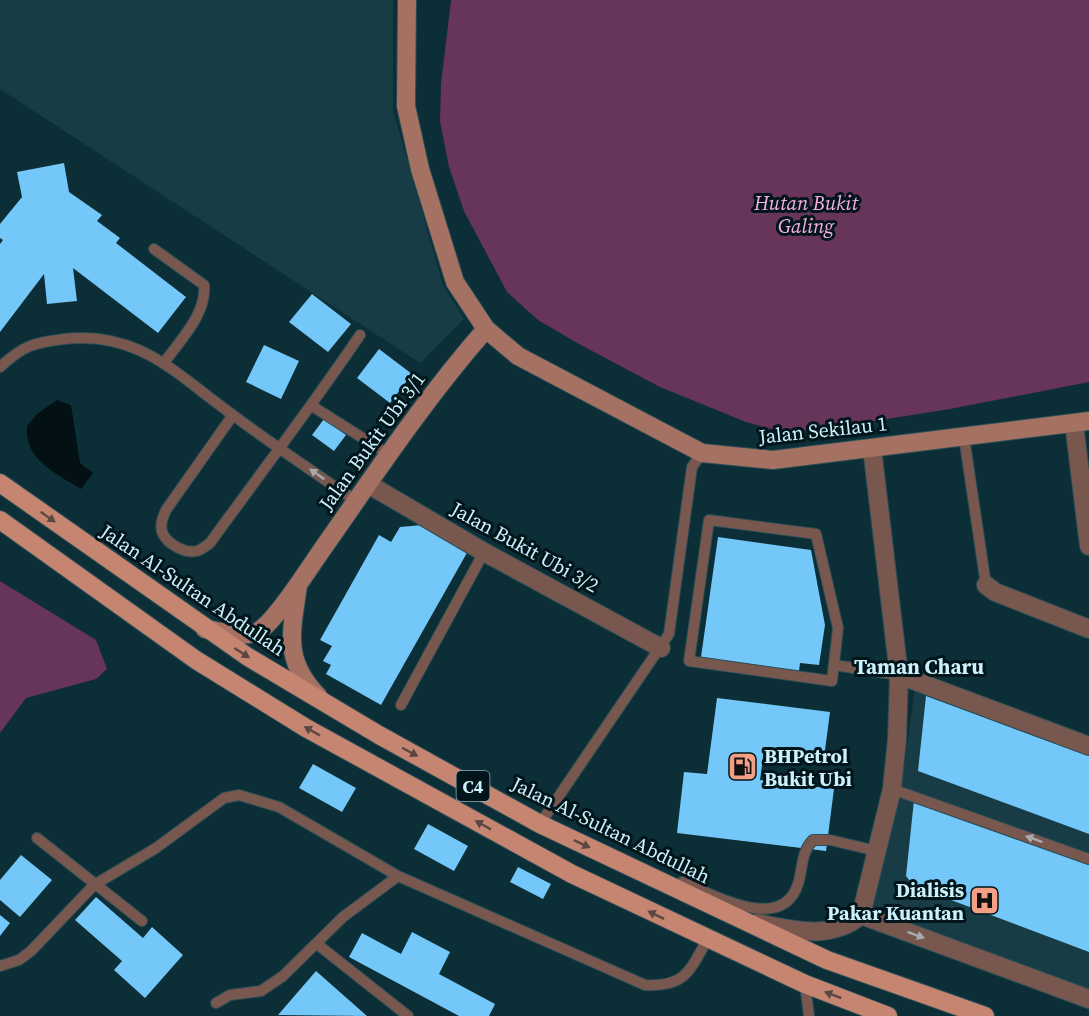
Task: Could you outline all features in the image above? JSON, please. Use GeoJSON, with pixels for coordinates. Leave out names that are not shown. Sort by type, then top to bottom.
{"type":"FeatureCollection","features":[{"type":"Feature","properties":{"kind":"main road","name":"Jalan Al-Sultan Abdullah"},"geometry":{"type":"LineString","coordinates":[[0,483],[205,629],[328,706],[540,824],[827,960],[984,1016]]}},
{"type":"Feature","properties":{"kind":"main road","name":"C4"},"geometry":{"type":"LineString","coordinates":[[0,520],[196,660],[306,728],[572,874],[805,984],[888,1016]]}},
{"type":"Feature","properties":{"kind":"street","name":"Jalan Sekilau 1"},"geometry":{"type":"LineString","coordinates":[[406,0],[406,106],[420,169],[455,282],[486,329],[518,356],[702,453],[773,460],[1082,422]]}},
{"type":"Feature","properties":{"kind":"street","name":"Jalan Bukit Ubi 3/1"},"geometry":{"type":"LineString","coordinates":[[205,629],[247,635],[257,632],[267,624],[299,583],[388,454],[459,360],[486,329]]}},
{"type":"Feature","properties":{"kind":"street"},"geometry":{"type":"LineString","coordinates":[[1082,422],[1089,546]]}},
{"type":"Feature","properties":{"kind":"street"},"geometry":{"type":"LineString","coordinates":[[750,922],[813,931],[833,930],[851,924],[861,915],[892,789],[897,739],[899,675],[872,448]]}},
{"type":"Feature","properties":{"kind":"street","name":"Jalan Bukit Ubi 3/2"},"geometry":{"type":"LineString","coordinates":[[368,484],[484,552],[661,648]]}},
{"type":"Feature","properties":{"kind":"street"},"geometry":{"type":"LineString","coordinates":[[299,583],[292,640],[295,663],[302,679],[328,706]]}},
{"type":"Feature","properties":{"kind":"street"},"geometry":{"type":"LineString","coordinates":[[986,585],[995,592],[1089,629]]}},
{"type":"Feature","properties":{"kind":"street"},"geometry":{"type":"LineString","coordinates":[[899,675],[1089,746]]}},
{"type":"Feature","properties":{"kind":"street"},"geometry":{"type":"LineString","coordinates":[[861,915],[1089,999]]}},
{"type":"Feature","properties":{"kind":"lane"},"geometry":{"type":"LineString","coordinates":[[154,249],[204,285],[205,298],[200,312],[164,363]]}},
{"type":"Feature","properties":{"kind":"lane"},"geometry":{"type":"LineString","coordinates":[[233,415],[166,510],[161,522],[163,534],[172,544],[186,551],[197,551],[210,543],[279,447],[312,406],[360,335]]}},
{"type":"Feature","properties":{"kind":"lane"},"geometry":{"type":"LineString","coordinates":[[0,367],[19,349],[32,343],[79,337],[109,339],[132,345],[164,363],[233,415],[357,501]]}},
{"type":"Feature","properties":{"kind":"lane"},"geometry":{"type":"LineString","coordinates":[[312,406],[388,454]]}},
{"type":"Feature","properties":{"kind":"lane"},"geometry":{"type":"LineString","coordinates":[[964,437],[986,585]]}},
{"type":"Feature","properties":{"kind":"lane"},"geometry":{"type":"LineString","coordinates":[[540,824],[669,634],[674,611],[692,467],[702,453]]}},
{"type":"Feature","properties":{"kind":"lane"},"geometry":{"type":"LineString","coordinates":[[709,520],[816,534],[838,628],[834,665],[832,681],[689,661],[709,520]]}},
{"type":"Feature","properties":{"kind":"lane"},"geometry":{"type":"LineString","coordinates":[[401,705],[484,552]]}},
{"type":"Feature","properties":{"kind":"lane"},"geometry":{"type":"LineString","coordinates":[[834,665],[899,675]]}},
{"type":"Feature","properties":{"kind":"lane"},"geometry":{"type":"LineString","coordinates":[[892,789],[1089,859]]}},
{"type":"Feature","properties":{"kind":"lane"},"geometry":{"type":"LineString","coordinates":[[0,966],[19,960],[31,951],[94,885],[156,848],[224,798],[239,795],[279,807],[398,876],[645,985],[666,986],[680,979],[690,969],[707,939]]}},
{"type":"Feature","properties":{"kind":"lane"},"geometry":{"type":"LineString","coordinates":[[37,838],[142,921]]}},
{"type":"Feature","properties":{"kind":"lane"},"geometry":{"type":"LineString","coordinates":[[617,860],[671,878],[741,906],[770,909],[786,903],[794,894],[806,848],[813,840],[830,840],[877,851]]}},
{"type":"Feature","properties":{"kind":"lane"},"geometry":{"type":"LineString","coordinates":[[216,1004],[231,995],[261,991],[283,976],[355,907],[398,876]]}},
{"type":"Feature","properties":{"kind":"lane"},"geometry":{"type":"LineString","coordinates":[[317,944],[408,1016]]}},
{"type":"Feature","properties":{"kind":"lane"},"geometry":{"type":"LineString","coordinates":[[805,984],[809,1016]]}},
{"type":"Feature","properties":{"kind":"shaded area"},"geometry":{"type":"Polygon","coordinates":[[[0,0],[393,0],[393,110],[443,285],[464,319],[420,363],[0,89],[0,0]]]}},
{"type":"Feature","properties":{"kind":"shaded area"},"geometry":{"type":"Polygon","coordinates":[[[57,400],[71,405],[80,463],[93,473],[81,489],[52,471],[36,457],[27,438],[27,426],[37,414],[57,400]]]}},
{"type":"Feature","properties":{"kind":"shaded area"},"geometry":{"type":"Polygon","coordinates":[[[915,688],[1089,749],[1089,1010],[866,927],[900,798],[915,688]]]}},
{"type":"Feature","properties":{"kind":"green space","name":"Hutan Bukit Galing"},"geometry":{"type":"Polygon","coordinates":[[[451,0],[1089,0],[1089,382],[950,409],[817,430],[775,430],[746,422],[660,387],[538,320],[507,292],[464,211],[449,167],[440,121],[441,84],[451,0]]]}},
{"type":"Feature","properties":{"kind":"green space"},"geometry":{"type":"Polygon","coordinates":[[[0,581],[96,640],[107,669],[96,679],[26,698],[0,733],[0,581]]]}},
{"type":"Feature","properties":{"kind":"building"},"geometry":{"type":"Polygon","coordinates":[[[64,163],[69,192],[102,215],[97,221],[120,238],[116,243],[186,297],[158,333],[73,268],[77,301],[47,304],[44,274],[0,332],[0,244],[3,240],[0,238],[0,224],[22,197],[17,172],[64,163]]]}},
{"type":"Feature","properties":{"kind":"building"},"geometry":{"type":"Polygon","coordinates":[[[312,294],[351,324],[328,352],[289,322],[312,294]]]}},
{"type":"Feature","properties":{"kind":"building"},"geometry":{"type":"Polygon","coordinates":[[[264,345],[299,361],[281,399],[246,382],[264,345]]]}},
{"type":"Feature","properties":{"kind":"building"},"geometry":{"type":"Polygon","coordinates":[[[379,349],[412,374],[390,403],[357,378],[379,349]]]}},
{"type":"Feature","properties":{"kind":"building"},"geometry":{"type":"Polygon","coordinates":[[[324,419],[346,435],[334,451],[312,435],[324,419]]]}},
{"type":"Feature","properties":{"kind":"building"},"geometry":{"type":"Polygon","coordinates":[[[422,525],[468,551],[381,705],[326,674],[331,665],[323,661],[332,646],[320,640],[379,535],[391,542],[400,527],[422,525]]]}},
{"type":"Feature","properties":{"kind":"building"},"geometry":{"type":"Polygon","coordinates":[[[718,537],[811,550],[825,625],[819,665],[800,663],[799,671],[701,657],[718,537]]]}},
{"type":"Feature","properties":{"kind":"building"},"geometry":{"type":"Polygon","coordinates":[[[926,696],[1089,756],[1089,834],[918,771],[926,696]]]}},
{"type":"Feature","properties":{"kind":"building"},"geometry":{"type":"Polygon","coordinates":[[[717,698],[830,712],[824,758],[764,750],[760,780],[834,789],[826,851],[677,833],[684,772],[707,774],[717,698]]]}},
{"type":"Feature","properties":{"kind":"building"},"geometry":{"type":"Polygon","coordinates":[[[313,764],[356,788],[342,812],[299,788],[313,764]]]}},
{"type":"Feature","properties":{"kind":"building"},"geometry":{"type":"Polygon","coordinates":[[[914,800],[1089,865],[1089,952],[914,886],[906,876],[914,800]]]}},
{"type":"Feature","properties":{"kind":"building"},"geometry":{"type":"Polygon","coordinates":[[[428,824],[468,846],[454,871],[414,849],[428,824]]]}},
{"type":"Feature","properties":{"kind":"building"},"geometry":{"type":"Polygon","coordinates":[[[21,855],[52,880],[20,917],[0,900],[0,880],[21,855]]]}},
{"type":"Feature","properties":{"kind":"building"},"geometry":{"type":"Polygon","coordinates":[[[518,867],[551,884],[543,899],[510,882],[518,867]]]}},
{"type":"Feature","properties":{"kind":"building"},"geometry":{"type":"Polygon","coordinates":[[[96,897],[143,938],[152,927],[183,955],[145,998],[114,970],[122,961],[75,920],[96,897]]]}},
{"type":"Feature","properties":{"kind":"building"},"geometry":{"type":"Polygon","coordinates":[[[0,915],[10,923],[0,936],[0,915]]]}},
{"type":"Feature","properties":{"kind":"building"},"geometry":{"type":"Polygon","coordinates":[[[412,932],[450,952],[439,974],[495,1004],[489,1016],[459,1016],[349,957],[362,933],[401,954],[412,932]]]}},
{"type":"Feature","properties":{"kind":"building"},"geometry":{"type":"Polygon","coordinates":[[[316,971],[367,1016],[278,1015],[316,971]]]}},
{"type":"Feature","properties":{"kind":"place","name":"BHPetrol Bukit Ubi"},"geometry":{"type":"Point","coordinates":[743,767]}},
{"type":"Feature","properties":{"kind":"place","name":"Dialisis Pakar Kuantan"},"geometry":{"type":"Point","coordinates":[985,901]}},
{"type":"Feature","properties":{"kind":"district","name":"Taman Charu"},"geometry":{"type":"Point","coordinates":[919,666]}}]}
